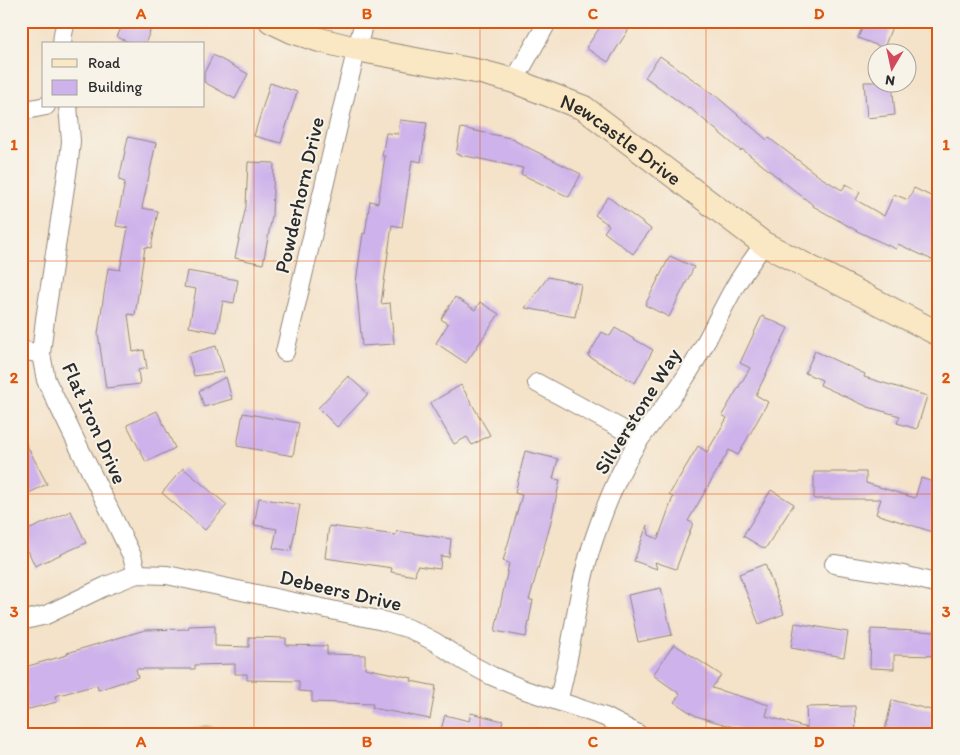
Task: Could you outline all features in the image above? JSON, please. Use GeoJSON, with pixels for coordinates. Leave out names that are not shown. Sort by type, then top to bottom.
{"type":"FeatureCollection","features":[{"type":"Feature","properties":{"kind":"street"},"geometry":{"type":"LineString","coordinates":[[62,42],[66,21]]}},
{"type":"Feature","properties":{"kind":"street","name":"Newcastle Drive"},"geometry":{"type":"LineString","coordinates":[[271,21],[310,37],[356,49],[481,72],[514,81],[584,108],[764,244],[939,334]]}},
{"type":"Feature","properties":{"kind":"street","name":"Powderhorn Drive"},"geometry":{"type":"LineString","coordinates":[[285,352],[364,21]]}},
{"type":"Feature","properties":{"kind":"street"},"geometry":{"type":"LineString","coordinates":[[514,81],[548,21]]}},
{"type":"Feature","properties":{"kind":"street"},"geometry":{"type":"LineString","coordinates":[[21,111],[42,107]]}},
{"type":"Feature","properties":{"kind":"street","name":"Flat Iron Drive"},"geometry":{"type":"LineString","coordinates":[[68,108],[71,141],[69,162],[41,354],[46,380],[132,556],[137,574]]}},
{"type":"Feature","properties":{"kind":"street","name":"Silverstone Way"},"geometry":{"type":"LineString","coordinates":[[558,701],[583,575],[592,543],[624,466],[640,439],[684,379],[702,350],[744,271],[764,244]]}},
{"type":"Feature","properties":{"kind":"street"},"geometry":{"type":"LineString","coordinates":[[21,350],[41,354]]}},
{"type":"Feature","properties":{"kind":"street"},"geometry":{"type":"LineString","coordinates":[[537,383],[640,439]]}},
{"type":"Feature","properties":{"kind":"street"},"geometry":{"type":"LineString","coordinates":[[834,564],[902,575],[939,584]]}},
{"type":"Feature","properties":{"kind":"street","name":"Debeers Drive"},"geometry":{"type":"LineString","coordinates":[[21,621],[46,615],[106,586],[137,574],[168,575],[410,629],[492,676],[525,690],[604,717],[638,734]]}},
{"type":"Feature","properties":{"kind":"green space"},"geometry":{"type":"Polygon","coordinates":[[[207,726],[230,734],[165,734],[207,726]]]}},
{"type":"Feature","properties":{"kind":"building"},"geometry":{"type":"Polygon","coordinates":[[[124,21],[154,21],[146,42],[128,42],[117,37],[124,21]]]}},
{"type":"Feature","properties":{"kind":"building"},"geometry":{"type":"Polygon","coordinates":[[[604,21],[634,21],[608,62],[586,48],[604,21]]]}},
{"type":"Feature","properties":{"kind":"building"},"geometry":{"type":"Polygon","coordinates":[[[865,21],[894,21],[886,42],[868,42],[858,38],[865,21]]]}},
{"type":"Feature","properties":{"kind":"building"},"geometry":{"type":"Polygon","coordinates":[[[213,55],[248,74],[235,99],[205,83],[205,71],[213,55]]]}},
{"type":"Feature","properties":{"kind":"building"},"geometry":{"type":"Polygon","coordinates":[[[660,56],[716,96],[767,140],[769,138],[820,177],[842,190],[846,184],[860,192],[856,200],[884,216],[894,194],[908,200],[914,188],[939,200],[939,263],[898,244],[896,249],[859,232],[813,206],[742,149],[741,151],[690,108],[645,77],[660,56]]]}},
{"type":"Feature","properties":{"kind":"building"},"geometry":{"type":"Polygon","coordinates":[[[864,82],[868,82],[868,92],[893,92],[895,115],[867,118],[864,82]]]}},
{"type":"Feature","properties":{"kind":"building"},"geometry":{"type":"Polygon","coordinates":[[[270,83],[297,92],[281,143],[254,136],[270,83]]]}},
{"type":"Feature","properties":{"kind":"building"},"geometry":{"type":"Polygon","coordinates":[[[400,120],[427,123],[421,162],[412,160],[402,227],[392,225],[381,304],[390,303],[394,344],[362,346],[356,282],[363,233],[365,234],[370,201],[378,203],[385,156],[382,156],[386,133],[398,134],[400,120]]]}},
{"type":"Feature","properties":{"kind":"building"},"geometry":{"type":"Polygon","coordinates":[[[461,128],[515,139],[515,141],[581,174],[569,197],[521,174],[523,168],[456,154],[461,128]]]}},
{"type":"Feature","properties":{"kind":"building"},"geometry":{"type":"Polygon","coordinates":[[[128,137],[156,143],[142,208],[158,211],[151,248],[145,247],[135,315],[128,314],[133,352],[144,350],[147,368],[138,370],[140,384],[106,388],[98,333],[108,268],[120,270],[128,228],[116,226],[125,182],[119,180],[128,137]]]}},
{"type":"Feature","properties":{"kind":"building"},"geometry":{"type":"Polygon","coordinates":[[[248,162],[274,163],[272,216],[263,264],[235,258],[246,206],[248,162]]]}},
{"type":"Feature","properties":{"kind":"building"},"geometry":{"type":"Polygon","coordinates":[[[608,197],[651,229],[633,254],[604,232],[609,225],[595,215],[608,197]]]}},
{"type":"Feature","properties":{"kind":"building"},"geometry":{"type":"Polygon","coordinates":[[[670,256],[694,267],[669,317],[645,305],[670,256]]]}},
{"type":"Feature","properties":{"kind":"building"},"geometry":{"type":"Polygon","coordinates":[[[187,271],[238,280],[234,303],[223,301],[217,332],[189,327],[196,289],[184,287],[187,271]]]}},
{"type":"Feature","properties":{"kind":"building"},"geometry":{"type":"Polygon","coordinates":[[[548,277],[581,284],[575,317],[525,308],[548,277]]]}},
{"type":"Feature","properties":{"kind":"building"},"geometry":{"type":"Polygon","coordinates":[[[455,297],[475,310],[480,302],[499,314],[466,363],[436,343],[448,324],[441,319],[455,297]]]}},
{"type":"Feature","properties":{"kind":"building"},"geometry":{"type":"Polygon","coordinates":[[[762,316],[788,328],[756,395],[768,402],[738,455],[729,450],[688,521],[693,523],[676,569],[655,562],[657,569],[634,561],[647,525],[649,535],[658,539],[673,497],[669,495],[698,446],[707,452],[727,418],[722,415],[750,368],[740,363],[762,316]]]}},
{"type":"Feature","properties":{"kind":"building"},"geometry":{"type":"Polygon","coordinates":[[[615,328],[653,350],[635,383],[588,356],[602,332],[610,336],[615,328]]]}},
{"type":"Feature","properties":{"kind":"building"},"geometry":{"type":"Polygon","coordinates":[[[216,346],[224,372],[194,376],[188,354],[216,346]]]}},
{"type":"Feature","properties":{"kind":"building"},"geometry":{"type":"Polygon","coordinates":[[[815,351],[865,374],[864,377],[927,396],[917,429],[897,423],[900,416],[868,407],[820,385],[822,380],[805,373],[815,351]]]}},
{"type":"Feature","properties":{"kind":"building"},"geometry":{"type":"Polygon","coordinates":[[[348,376],[368,394],[337,427],[318,408],[348,376]]]}},
{"type":"Feature","properties":{"kind":"building"},"geometry":{"type":"Polygon","coordinates":[[[226,377],[232,399],[204,407],[199,391],[226,377]]]}},
{"type":"Feature","properties":{"kind":"building"},"geometry":{"type":"Polygon","coordinates":[[[461,385],[490,435],[472,445],[467,437],[454,444],[430,403],[461,385]]]}},
{"type":"Feature","properties":{"kind":"building"},"geometry":{"type":"Polygon","coordinates":[[[157,411],[175,448],[146,462],[127,425],[157,411]]]}},
{"type":"Feature","properties":{"kind":"building"},"geometry":{"type":"Polygon","coordinates":[[[243,413],[299,423],[293,456],[237,446],[243,413]]]}},
{"type":"Feature","properties":{"kind":"building"},"geometry":{"type":"Polygon","coordinates":[[[21,434],[47,484],[21,497],[21,434]]]}},
{"type":"Feature","properties":{"kind":"building"},"geometry":{"type":"Polygon","coordinates":[[[525,451],[558,459],[553,479],[560,480],[550,526],[529,600],[533,600],[526,637],[495,631],[509,563],[503,561],[522,495],[515,493],[525,451]]]}},
{"type":"Feature","properties":{"kind":"building"},"geometry":{"type":"Polygon","coordinates":[[[183,468],[227,505],[205,530],[162,493],[183,468]]]}},
{"type":"Feature","properties":{"kind":"building"},"geometry":{"type":"Polygon","coordinates":[[[814,472],[866,472],[866,483],[915,498],[921,478],[939,484],[939,512],[933,532],[876,514],[881,499],[814,499],[814,472]]]}},
{"type":"Feature","properties":{"kind":"building"},"geometry":{"type":"Polygon","coordinates":[[[771,490],[794,504],[765,549],[743,536],[771,490]]]}},
{"type":"Feature","properties":{"kind":"building"},"geometry":{"type":"Polygon","coordinates":[[[259,498],[300,505],[291,551],[273,548],[277,529],[254,525],[259,498]]]}},
{"type":"Feature","properties":{"kind":"building"},"geometry":{"type":"Polygon","coordinates":[[[71,511],[86,543],[35,566],[21,533],[71,511]]]}},
{"type":"Feature","properties":{"kind":"building"},"geometry":{"type":"Polygon","coordinates":[[[329,526],[396,535],[397,531],[451,539],[449,557],[441,556],[440,569],[417,566],[415,576],[391,572],[392,568],[325,558],[329,526]]]}},
{"type":"Feature","properties":{"kind":"building"},"geometry":{"type":"Polygon","coordinates":[[[765,564],[784,614],[759,624],[739,574],[765,564]]]}},
{"type":"Feature","properties":{"kind":"building"},"geometry":{"type":"Polygon","coordinates":[[[661,588],[672,635],[638,642],[628,595],[661,588]]]}},
{"type":"Feature","properties":{"kind":"building"},"geometry":{"type":"Polygon","coordinates":[[[795,623],[848,632],[844,657],[791,648],[795,623]]]}},
{"type":"Feature","properties":{"kind":"building"},"geometry":{"type":"Polygon","coordinates":[[[215,625],[215,646],[249,647],[249,637],[286,638],[286,645],[327,646],[327,654],[365,655],[365,668],[412,678],[411,681],[436,686],[430,719],[372,708],[373,704],[312,702],[312,692],[299,691],[299,681],[247,680],[247,674],[235,674],[235,664],[195,665],[195,669],[136,669],[138,677],[98,690],[97,685],[55,696],[57,702],[21,711],[21,668],[145,630],[188,629],[189,626],[215,625]]]}},
{"type":"Feature","properties":{"kind":"building"},"geometry":{"type":"Polygon","coordinates":[[[871,629],[939,632],[939,656],[894,655],[894,669],[870,668],[871,629]]]}},
{"type":"Feature","properties":{"kind":"building"},"geometry":{"type":"Polygon","coordinates":[[[674,644],[721,675],[712,688],[769,705],[766,716],[807,728],[806,707],[855,706],[856,734],[757,734],[696,716],[674,702],[680,694],[653,675],[674,644]]]}},
{"type":"Feature","properties":{"kind":"building"},"geometry":{"type":"Polygon","coordinates":[[[892,700],[939,712],[939,734],[900,734],[885,730],[892,700]]]}},
{"type":"Feature","properties":{"kind":"building"},"geometry":{"type":"Polygon","coordinates":[[[471,713],[503,721],[499,734],[440,734],[445,715],[469,721],[471,713]]]}}]}
